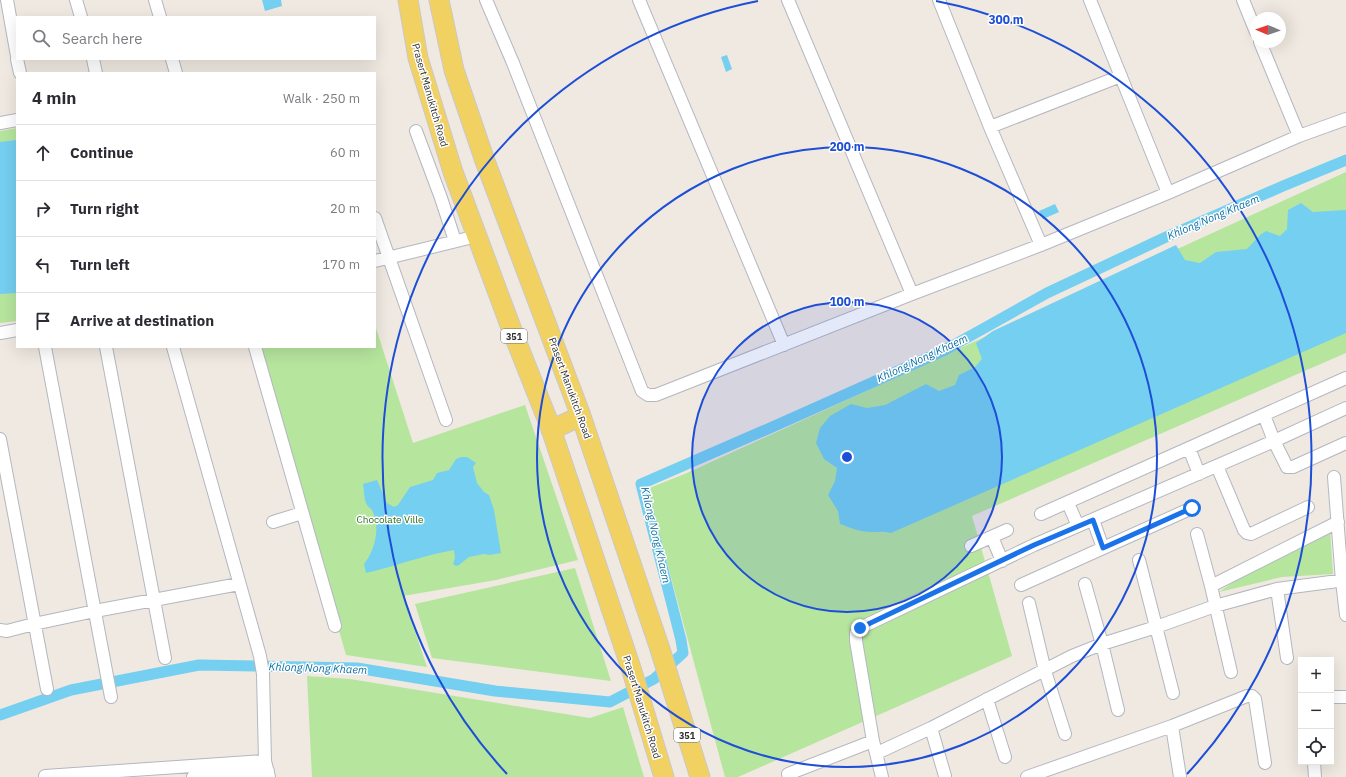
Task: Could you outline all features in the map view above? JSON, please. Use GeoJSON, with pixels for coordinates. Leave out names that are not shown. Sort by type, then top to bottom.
{"type":"FeatureCollection","features":[{"type":"Feature","properties":{"kind":"main road","name":"Prasert Manukitch Road"},"geometry":{"type":"LineString","coordinates":[[408,0],[418,58],[453,172],[513,333],[552,430],[664,777]]}},
{"type":"Feature","properties":{"kind":"main road","name":"Prasert Manukitch Road"},"geometry":{"type":"LineString","coordinates":[[439,0],[454,70],[461,91],[485,161],[581,416],[659,646],[700,777]]}},
{"type":"Feature","properties":{"kind":"main road"},"geometry":{"type":"LineString","coordinates":[[552,430],[581,416]]}},
{"type":"Feature","properties":{"kind":"street"},"geometry":{"type":"LineString","coordinates":[[7,0],[16,52]]}},
{"type":"Feature","properties":{"kind":"street"},"geometry":{"type":"LineString","coordinates":[[76,0],[81,16]]}},
{"type":"Feature","properties":{"kind":"street"},"geometry":{"type":"LineString","coordinates":[[155,0],[160,16]]}},
{"type":"Feature","properties":{"kind":"street"},"geometry":{"type":"LineString","coordinates":[[486,0],[513,63],[642,391],[648,396],[656,395],[1041,245],[1168,193],[1298,136],[1346,119]]}},
{"type":"Feature","properties":{"kind":"street"},"geometry":{"type":"LineString","coordinates":[[639,0],[784,345]]}},
{"type":"Feature","properties":{"kind":"street"},"geometry":{"type":"LineString","coordinates":[[788,0],[912,294]]}},
{"type":"Feature","properties":{"kind":"street"},"geometry":{"type":"LineString","coordinates":[[939,0],[990,127],[1041,245]]}},
{"type":"Feature","properties":{"kind":"street"},"geometry":{"type":"LineString","coordinates":[[1090,0],[1168,193]]}},
{"type":"Feature","properties":{"kind":"street"},"geometry":{"type":"LineString","coordinates":[[1243,0],[1250,17]]}},
{"type":"Feature","properties":{"kind":"street"},"geometry":{"type":"LineString","coordinates":[[1262,48],[1298,136]]}},
{"type":"Feature","properties":{"kind":"street"},"geometry":{"type":"LineString","coordinates":[[17,60],[20,72]]}},
{"type":"Feature","properties":{"kind":"street"},"geometry":{"type":"LineString","coordinates":[[93,60],[96,72]]}},
{"type":"Feature","properties":{"kind":"street"},"geometry":{"type":"LineString","coordinates":[[172,60],[176,72]]}},
{"type":"Feature","properties":{"kind":"street"},"geometry":{"type":"LineString","coordinates":[[990,127],[1121,76]]}},
{"type":"Feature","properties":{"kind":"street"},"geometry":{"type":"LineString","coordinates":[[0,123],[16,120]]}},
{"type":"Feature","properties":{"kind":"street"},"geometry":{"type":"LineString","coordinates":[[416,131],[456,241]]}},
{"type":"Feature","properties":{"kind":"street"},"geometry":{"type":"LineString","coordinates":[[376,221],[388,259],[446,420]]}},
{"type":"Feature","properties":{"kind":"street"},"geometry":{"type":"LineString","coordinates":[[376,261],[477,236]]}},
{"type":"Feature","properties":{"kind":"street"},"geometry":{"type":"LineString","coordinates":[[0,333],[16,330]]}},
{"type":"Feature","properties":{"kind":"street"},"geometry":{"type":"LineString","coordinates":[[45,348],[110,692]]}},
{"type":"Feature","properties":{"kind":"street"},"geometry":{"type":"LineString","coordinates":[[106,348],[165,658]]}},
{"type":"Feature","properties":{"kind":"street"},"geometry":{"type":"LineString","coordinates":[[173,348],[260,656],[263,674],[268,770]]}},
{"type":"Feature","properties":{"kind":"street"},"geometry":{"type":"LineString","coordinates":[[255,348],[335,626]]}},
{"type":"Feature","properties":{"kind":"street"},"geometry":{"type":"LineString","coordinates":[[1041,514],[1346,378]]}},
{"type":"Feature","properties":{"kind":"street"},"geometry":{"type":"LineString","coordinates":[[882,777],[873,741],[856,641],[856,634],[860,628],[1078,526],[1274,442],[1346,408]]}},
{"type":"Feature","properties":{"kind":"street"},"geometry":{"type":"LineString","coordinates":[[1264,415],[1274,442],[1284,463],[1288,467],[1294,467],[1346,443]]}},
{"type":"Feature","properties":{"kind":"street"},"geometry":{"type":"LineString","coordinates":[[0,439],[47,689]]}},
{"type":"Feature","properties":{"kind":"street"},"geometry":{"type":"LineString","coordinates":[[1189,448],[1199,474]]}},
{"type":"Feature","properties":{"kind":"street"},"geometry":{"type":"LineString","coordinates":[[1217,466],[1244,530],[1247,533],[1251,534],[1308,507]]}},
{"type":"Feature","properties":{"kind":"street"},"geometry":{"type":"LineString","coordinates":[[1334,477],[1346,615]]}},
{"type":"Feature","properties":{"kind":"street"},"geometry":{"type":"LineString","coordinates":[[1068,502],[1078,526]]}},
{"type":"Feature","properties":{"kind":"street"},"geometry":{"type":"LineString","coordinates":[[1021,585],[1192,508]]}},
{"type":"Feature","properties":{"kind":"street"},"geometry":{"type":"LineString","coordinates":[[273,522],[302,513]]}},
{"type":"Feature","properties":{"kind":"street"},"geometry":{"type":"LineString","coordinates":[[1093,520],[1103,548]]}},
{"type":"Feature","properties":{"kind":"street"},"geometry":{"type":"LineString","coordinates":[[1211,586],[1338,522]]}},
{"type":"Feature","properties":{"kind":"street"},"geometry":{"type":"LineString","coordinates":[[971,546],[1008,530]]}},
{"type":"Feature","properties":{"kind":"street"},"geometry":{"type":"LineString","coordinates":[[1197,534],[1231,672]]}},
{"type":"Feature","properties":{"kind":"street"},"geometry":{"type":"LineString","coordinates":[[992,537],[1002,561]]}},
{"type":"Feature","properties":{"kind":"street"},"geometry":{"type":"LineString","coordinates":[[1139,560],[1173,693]]}},
{"type":"Feature","properties":{"kind":"street"},"geometry":{"type":"LineString","coordinates":[[877,753],[931,728],[1072,656],[1102,644],[1215,606],[1277,589],[1344,581]]}},
{"type":"Feature","properties":{"kind":"street"},"geometry":{"type":"LineString","coordinates":[[0,630],[7,631],[95,611],[239,584]]}},
{"type":"Feature","properties":{"kind":"street"},"geometry":{"type":"LineString","coordinates":[[1085,584],[1102,644],[1118,710]]}},
{"type":"Feature","properties":{"kind":"street"},"geometry":{"type":"LineString","coordinates":[[1277,589],[1287,658]]}},
{"type":"Feature","properties":{"kind":"street"},"geometry":{"type":"LineString","coordinates":[[1029,603],[1045,671],[1065,734]]}},
{"type":"Feature","properties":{"kind":"street"},"geometry":{"type":"LineString","coordinates":[[1027,777],[1172,726],[1247,696],[1252,696],[1255,699],[1265,763]]}},
{"type":"Feature","properties":{"kind":"street"},"geometry":{"type":"LineString","coordinates":[[1334,697],[1346,697]]}},
{"type":"Feature","properties":{"kind":"street"},"geometry":{"type":"LineString","coordinates":[[987,699],[1005,757]]}},
{"type":"Feature","properties":{"kind":"street"},"geometry":{"type":"LineString","coordinates":[[1172,726],[1180,777]]}},
{"type":"Feature","properties":{"kind":"street"},"geometry":{"type":"LineString","coordinates":[[931,728],[944,776]]}},
{"type":"Feature","properties":{"kind":"street"},"geometry":{"type":"LineString","coordinates":[[788,774],[873,741]]}},
{"type":"Feature","properties":{"kind":"street"},"geometry":{"type":"LineString","coordinates":[[1314,765],[1315,777]]}},
{"type":"Feature","properties":{"kind":"street"},"geometry":{"type":"LineString","coordinates":[[45,776],[268,770]]}},
{"type":"Feature","properties":{"kind":"street"},"geometry":{"type":"LineString","coordinates":[[193,777],[200,774],[268,770]]}},
{"type":"Feature","properties":{"kind":"green space"},"geometry":{"type":"Polygon","coordinates":[[[16,128],[16,321],[0,323],[0,131],[16,128]]]}},
{"type":"Feature","properties":{"kind":"green space"},"geometry":{"type":"Polygon","coordinates":[[[1346,172],[1346,353],[972,516],[1012,656],[738,777],[725,777],[647,489],[687,473],[1346,172]]]}},
{"type":"Feature","properties":{"kind":"green space","name":"Chocolate Ville"},"geometry":{"type":"Polygon","coordinates":[[[376,328],[413,443],[525,405],[578,560],[496,580],[403,596],[427,667],[346,655],[258,348],[376,348],[376,328]]]}},
{"type":"Feature","properties":{"kind":"green space"},"geometry":{"type":"Polygon","coordinates":[[[1330,529],[1333,574],[1282,577],[1219,592],[1241,577],[1330,529]]]}},
{"type":"Feature","properties":{"kind":"green space"},"geometry":{"type":"Polygon","coordinates":[[[575,568],[611,681],[432,658],[415,604],[575,568]]]}},
{"type":"Feature","properties":{"kind":"green space"},"geometry":{"type":"Polygon","coordinates":[[[307,676],[350,679],[590,718],[623,707],[644,777],[312,777],[307,676]]]}},
{"type":"Feature","properties":{"kind":"water"},"geometry":{"type":"Polygon","coordinates":[[[262,0],[281,0],[282,6],[265,11],[262,0]]]}},
{"type":"Feature","properties":{"kind":"water"},"geometry":{"type":"Polygon","coordinates":[[[727,55],[732,69],[726,72],[721,57],[727,55]]]}},
{"type":"Feature","properties":{"kind":"water"},"geometry":{"type":"Polygon","coordinates":[[[16,140],[16,293],[0,294],[0,142],[16,140]]]}},
{"type":"Feature","properties":{"kind":"water"},"geometry":{"type":"Polygon","coordinates":[[[1301,203],[1313,212],[1346,210],[1346,333],[891,533],[856,530],[840,524],[838,511],[828,495],[835,481],[837,468],[824,459],[816,443],[820,428],[830,416],[851,404],[867,408],[885,405],[926,384],[939,391],[955,385],[959,375],[975,367],[982,359],[976,343],[993,331],[1176,245],[1185,260],[1200,263],[1216,252],[1247,249],[1260,235],[1266,231],[1280,236],[1287,229],[1288,210],[1301,203]]]}},
{"type":"Feature","properties":{"kind":"water"},"geometry":{"type":"Polygon","coordinates":[[[1055,204],[1059,212],[1043,219],[1039,211],[1055,204]]]}},
{"type":"Feature","properties":{"kind":"water"},"geometry":{"type":"Polygon","coordinates":[[[467,457],[476,463],[473,467],[477,483],[484,492],[489,495],[494,510],[501,553],[469,557],[456,566],[453,564],[455,558],[454,550],[366,573],[364,564],[374,545],[376,538],[376,524],[372,510],[366,503],[363,484],[377,480],[387,503],[394,507],[398,505],[410,487],[433,480],[437,473],[449,470],[456,459],[467,457]]]}},
{"type":"Feature","properties":{"kind":"waterway","name":"Khlong Nong Khaem"},"geometry":{"type":"LineString","coordinates":[[0,715],[71,690],[199,665],[357,668],[495,691],[610,702],[654,679],[683,653],[641,484],[945,350],[1047,293],[1166,237],[1346,160]]}},
{"type":"Feature","properties":{"kind":"route"},"geometry":{"type":"LineString","coordinates":[[860,628],[1034,545],[1093,520],[1103,548],[1192,508]]}}]}
